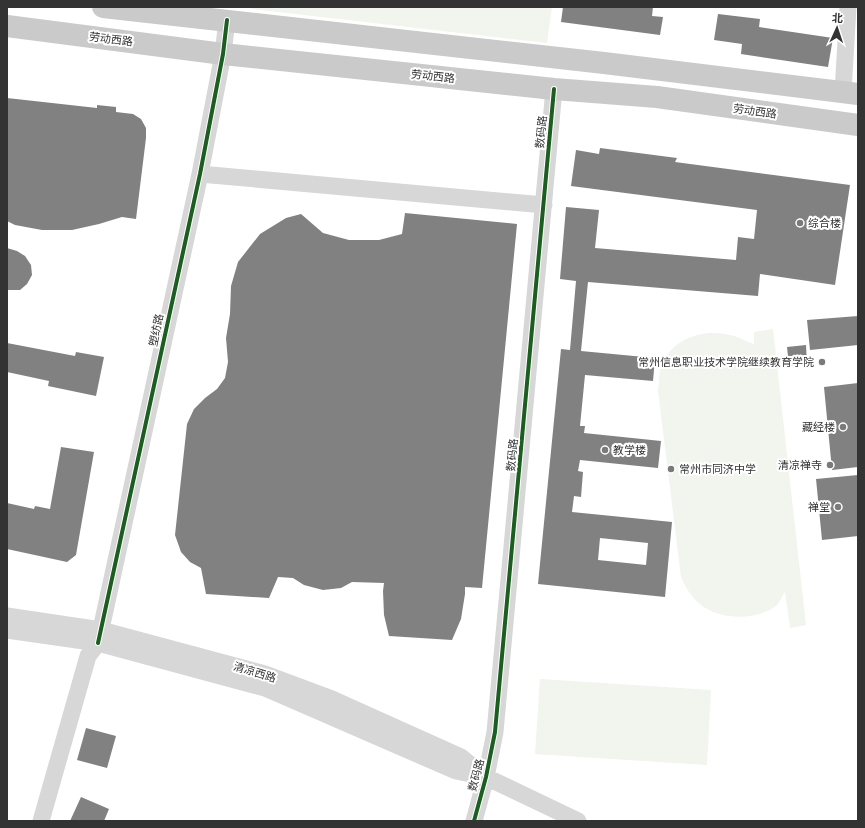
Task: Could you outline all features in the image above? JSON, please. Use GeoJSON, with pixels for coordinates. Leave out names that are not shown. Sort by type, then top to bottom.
{"type":"FeatureCollection","features":[{"type":"Feature","properties":{"kind":"main road"},"geometry":{"type":"LineString","coordinates":[[103,7],[604,63],[850,93]]}},
{"type":"Feature","properties":{"kind":"main road","name":"劳动西路"},"geometry":{"type":"LineString","coordinates":[[7,26],[223,54],[657,97],[858,125]]}},
{"type":"Feature","properties":{"kind":"street"},"geometry":{"type":"LineString","coordinates":[[848,7],[852,36],[850,93]]}},
{"type":"Feature","properties":{"kind":"street","name":"塑纺路"},"geometry":{"type":"LineString","coordinates":[[99,636],[200,174],[223,54],[227,20]]}},
{"type":"Feature","properties":{"kind":"street","name":"数码路"},"geometry":{"type":"LineString","coordinates":[[474,821],[486,777],[495,732],[554,88]]}},
{"type":"Feature","properties":{"kind":"street"},"geometry":{"type":"LineString","coordinates":[[200,174],[544,205]]}},
{"type":"Feature","properties":{"kind":"street","name":"清凉西路"},"geometry":{"type":"LineString","coordinates":[[7,616],[265,674],[332,699],[461,757],[486,777],[578,821]]}},
{"type":"Feature","properties":{"kind":"street","name":"清凉西路"},"geometry":{"type":"LineString","coordinates":[[7,630],[99,636]]}},
{"type":"Feature","properties":{"kind":"street"},"geometry":{"type":"LineString","coordinates":[[41,821],[88,656],[99,636]]}},
{"type":"Feature","properties":{"kind":"shaded area"},"geometry":{"type":"Polygon","coordinates":[[[251,7],[552,7],[547,43],[251,9],[251,7]]]}},
{"type":"Feature","properties":{"kind":"shaded area"},"geometry":{"type":"Polygon","coordinates":[[[773,329],[806,625],[790,628],[785,592],[777,605],[769,610],[760,614],[739,617],[718,614],[709,610],[694,599],[685,585],[681,577],[658,391],[662,364],[668,354],[683,341],[692,336],[713,333],[723,334],[734,336],[754,344],[754,332],[773,329]]]}},
{"type":"Feature","properties":{"kind":"shaded area"},"geometry":{"type":"Polygon","coordinates":[[[540,679],[711,690],[707,765],[535,754],[540,679]]]}},
{"type":"Feature","properties":{"kind":"building"},"geometry":{"type":"Polygon","coordinates":[[[563,7],[653,7],[652,16],[663,17],[660,35],[561,22],[563,7]]]}},
{"type":"Feature","properties":{"kind":"building"},"geometry":{"type":"Polygon","coordinates":[[[718,14],[760,19],[759,27],[833,38],[828,67],[741,54],[742,44],[714,40],[718,14]]]}},
{"type":"Feature","properties":{"kind":"building"},"geometry":{"type":"Polygon","coordinates":[[[7,98],[97,108],[97,105],[116,107],[116,112],[133,114],[141,119],[146,128],[146,138],[136,219],[122,217],[72,230],[42,230],[15,225],[7,221],[7,98]]]}},
{"type":"Feature","properties":{"kind":"building"},"geometry":{"type":"Polygon","coordinates":[[[600,148],[677,158],[675,162],[850,185],[835,285],[760,274],[758,296],[588,282],[581,351],[655,358],[653,381],[585,375],[580,426],[585,426],[584,433],[661,441],[658,468],[580,460],[578,471],[583,472],[581,497],[574,496],[572,512],[672,522],[665,597],[538,584],[561,349],[570,350],[576,281],[560,279],[566,207],[599,210],[595,248],[736,260],[738,237],[754,239],[757,210],[571,186],[576,150],[599,154],[600,148]],[[600,538],[598,560],[646,565],[648,543],[600,538]]]}},
{"type":"Feature","properties":{"kind":"building"},"geometry":{"type":"Polygon","coordinates":[[[405,213],[517,224],[482,588],[465,587],[461,619],[452,640],[389,636],[384,615],[384,583],[352,582],[341,588],[323,590],[304,585],[293,578],[278,577],[269,598],[206,594],[201,568],[190,562],[181,552],[175,535],[187,424],[194,409],[217,389],[225,378],[228,362],[226,338],[230,314],[231,286],[238,262],[260,234],[286,218],[301,214],[323,233],[349,240],[379,240],[402,234],[405,213]]]}},
{"type":"Feature","properties":{"kind":"building"},"geometry":{"type":"Polygon","coordinates":[[[7,248],[17,251],[25,256],[31,265],[32,275],[27,284],[20,290],[7,290],[7,248]]]}},
{"type":"Feature","properties":{"kind":"building"},"geometry":{"type":"Polygon","coordinates":[[[858,316],[858,345],[810,350],[807,320],[858,316]]]}},
{"type":"Feature","properties":{"kind":"building"},"geometry":{"type":"Polygon","coordinates":[[[7,343],[75,356],[76,352],[104,357],[96,396],[48,386],[49,381],[7,372],[7,343]]]}},
{"type":"Feature","properties":{"kind":"building"},"geometry":{"type":"Polygon","coordinates":[[[806,345],[807,364],[789,366],[787,347],[806,345]]]}},
{"type":"Feature","properties":{"kind":"building","name":"藏经楼"},"geometry":{"type":"Polygon","coordinates":[[[858,383],[858,467],[832,470],[824,387],[858,383]]]}},
{"type":"Feature","properties":{"kind":"building"},"geometry":{"type":"Polygon","coordinates":[[[61,447],[94,452],[76,555],[67,562],[7,549],[7,503],[34,509],[35,506],[50,509],[61,447]]]}},
{"type":"Feature","properties":{"kind":"building","name":"禅堂"},"geometry":{"type":"Polygon","coordinates":[[[858,475],[858,536],[822,540],[816,479],[858,475]]]}},
{"type":"Feature","properties":{"kind":"building"},"geometry":{"type":"Polygon","coordinates":[[[86,728],[116,736],[107,768],[77,760],[86,728]]]}},
{"type":"Feature","properties":{"kind":"building"},"geometry":{"type":"Polygon","coordinates":[[[81,797],[109,809],[104,821],[70,821],[81,797]]]}},
{"type":"Feature","properties":{"kind":"cycle path"},"geometry":{"type":"LineString","coordinates":[[98,643],[200,174],[223,54],[227,20]]}},
{"type":"Feature","properties":{"kind":"cycle path"},"geometry":{"type":"LineString","coordinates":[[474,821],[486,777],[495,732],[554,89]]}},
{"type":"Feature","properties":{"kind":"place","name":"综合楼"},"geometry":{"type":"Point","coordinates":[800,223]}},
{"type":"Feature","properties":{"kind":"place","name":"常州信息职业技术学院继续教育学院"},"geometry":{"type":"Point","coordinates":[822,362]}},
{"type":"Feature","properties":{"kind":"place","name":"藏经楼"},"geometry":{"type":"Point","coordinates":[843,427]}},
{"type":"Feature","properties":{"kind":"place","name":"教学楼"},"geometry":{"type":"Point","coordinates":[605,450]}},
{"type":"Feature","properties":{"kind":"place","name":"清凉禅寺"},"geometry":{"type":"Point","coordinates":[830,465]}},
{"type":"Feature","properties":{"kind":"place","name":"常州市同济中学"},"geometry":{"type":"Point","coordinates":[671,469]}},
{"type":"Feature","properties":{"kind":"place","name":"禅堂"},"geometry":{"type":"Point","coordinates":[838,507]}}]}
